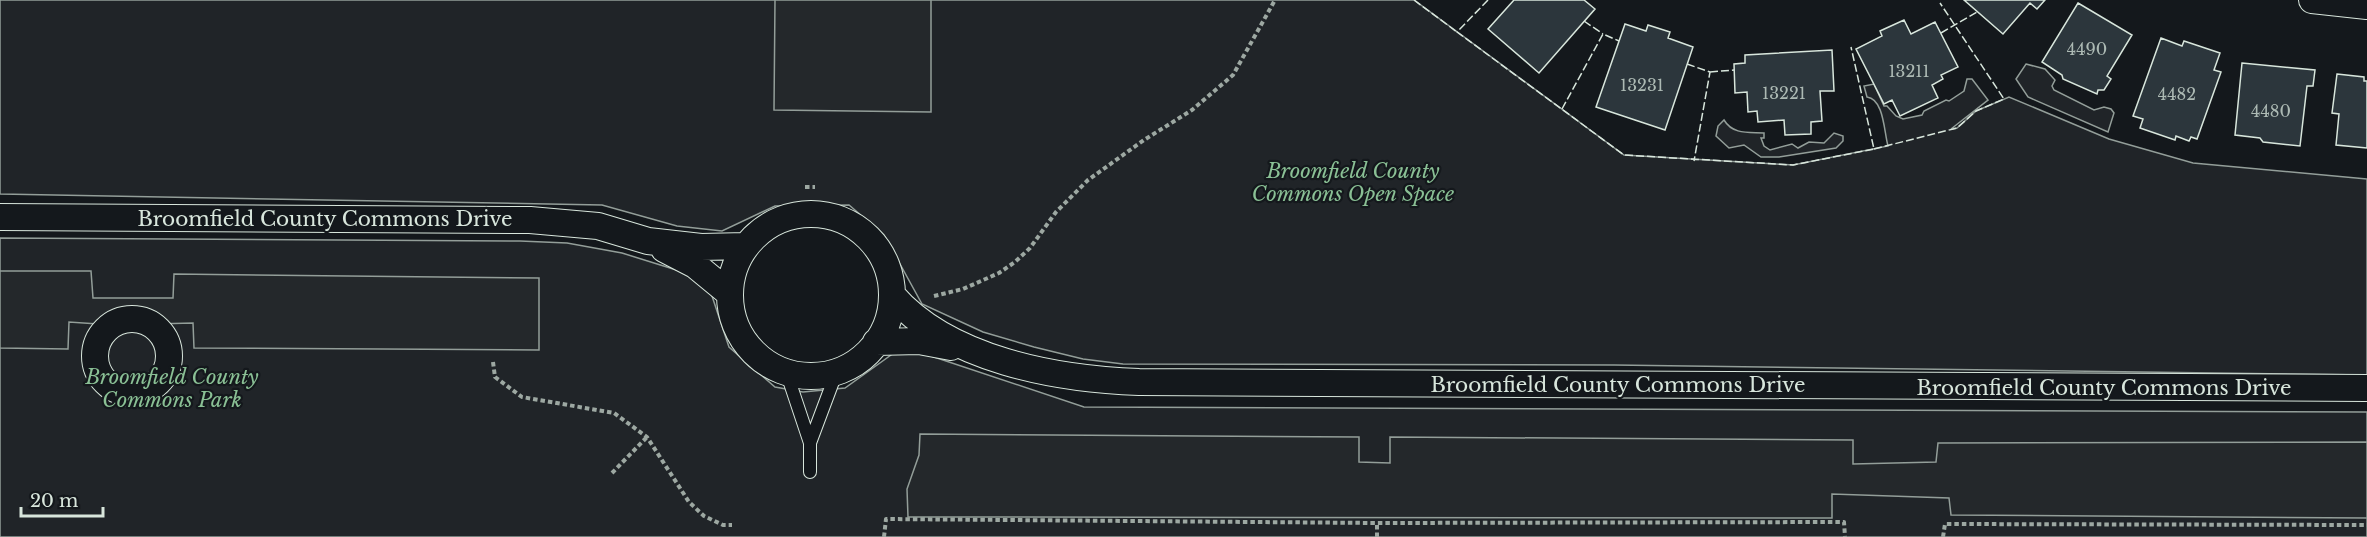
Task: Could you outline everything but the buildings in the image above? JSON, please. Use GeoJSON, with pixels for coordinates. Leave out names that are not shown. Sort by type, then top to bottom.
{"type":"FeatureCollection","features":[{"type":"Feature","properties":{"kind":"street"},"geometry":{"type":"LineString","coordinates":[[2312,0],[2367,6]]}},
{"type":"Feature","properties":{"kind":"street"},"geometry":{"type":"LineString","coordinates":[[810,213],[828,215],[859,229],[871,240],[888,270],[892,295],[888,321],[876,342],[859,360],[837,371],[810,376],[786,371],[763,360],[740,334],[733,318],[729,293],[734,267],[746,246],[764,229],[778,220],[810,213]]}},
{"type":"Feature","properties":{"kind":"street","name":"Broomfield County Commons Drive"},"geometry":{"type":"LineString","coordinates":[[0,216],[530,220],[598,226],[648,241],[701,247],[746,246]]}},
{"type":"Feature","properties":{"kind":"street","name":"Broomfield County Commons Drive"},"geometry":{"type":"LineString","coordinates":[[648,241],[694,265],[729,293]]}},
{"type":"Feature","properties":{"kind":"street","name":"Broomfield County Commons Drive"},"geometry":{"type":"LineString","coordinates":[[892,295],[906,312],[924,325],[978,351],[1067,377],[1139,382],[2367,388]]}},
{"type":"Feature","properties":{"kind":"street"},"geometry":{"type":"LineString","coordinates":[[876,342],[919,341],[978,351]]}},
{"type":"Feature","properties":{"kind":"lane"},"geometry":{"type":"LineString","coordinates":[[786,371],[810,443],[810,472]]}},
{"type":"Feature","properties":{"kind":"lane"},"geometry":{"type":"LineString","coordinates":[[810,443],[837,371]]}},
{"type":"Feature","properties":{"kind":"path"},"geometry":{"type":"LineString","coordinates":[[934,296],[963,290],[999,273],[1015,262],[1030,248],[1056,212],[1088,180],[1125,152],[1192,110],[1233,75],[1275,0]]}},
{"type":"Feature","properties":{"kind":"path"},"geometry":{"type":"LineString","coordinates":[[805,187],[815,187]]}},
{"type":"Feature","properties":{"kind":"path"},"geometry":{"type":"LineString","coordinates":[[493,362],[495,376],[522,397],[614,413],[647,437],[688,502],[704,516],[723,525],[732,525]]}},
{"type":"Feature","properties":{"kind":"path"},"geometry":{"type":"LineString","coordinates":[[612,473],[647,437]]}},
{"type":"Feature","properties":{"kind":"path"},"geometry":{"type":"LineString","coordinates":[[884,537],[886,519],[1377,523],[1844,522],[1845,537]]}},
{"type":"Feature","properties":{"kind":"path"},"geometry":{"type":"LineString","coordinates":[[1377,523],[1377,537]]}},
{"type":"Feature","properties":{"kind":"path"},"geometry":{"type":"LineString","coordinates":[[1943,537],[1945,524],[2367,525]]}},
{"type":"Feature","properties":{"kind":"green space","name":"Broomfield County Commons Open Space"},"geometry":{"type":"Polygon","coordinates":[[[0,0],[1414,0],[1624,155],[1793,165],[1888,146],[1880,110],[1873,99],[1867,97],[1864,86],[1874,84],[1884,106],[1903,119],[1922,115],[1924,111],[1946,100],[1949,101],[1964,91],[1967,79],[1972,79],[1988,100],[1951,129],[1957,128],[1976,111],[2009,97],[2109,139],[2193,163],[2367,179],[2367,375],[1614,365],[1123,364],[1083,359],[983,332],[922,304],[884,235],[849,205],[775,206],[722,231],[677,226],[602,205],[0,194],[0,0]]]}},
{"type":"Feature","properties":{"kind":"green space"},"geometry":{"type":"Polygon","coordinates":[[[2026,64],[2045,69],[2055,80],[2052,86],[2054,90],[2094,110],[2104,107],[2111,109],[2114,113],[2108,132],[2028,97],[2016,79],[2026,64]]]}},
{"type":"Feature","properties":{"kind":"green space"},"geometry":{"type":"Polygon","coordinates":[[[1724,120],[1737,130],[1764,133],[1764,138],[1761,138],[1764,146],[1770,150],[1792,144],[1798,148],[1809,142],[1824,143],[1834,133],[1843,136],[1843,141],[1836,148],[1779,157],[1761,157],[1744,145],[1729,148],[1716,136],[1718,126],[1724,120]]]}},
{"type":"Feature","properties":{"kind":"green space","name":"Broomfield County Commons Park"},"geometry":{"type":"Polygon","coordinates":[[[0,238],[520,241],[567,243],[622,253],[686,273],[710,290],[729,347],[775,387],[803,392],[845,388],[898,350],[931,356],[1084,407],[2367,412],[2367,537],[0,537],[0,238]]]}},
{"type":"Feature","properties":{"kind":"shaded area"},"geometry":{"type":"Polygon","coordinates":[[[775,0],[931,0],[931,112],[774,110],[775,0]]]}},
{"type":"Feature","properties":{"kind":"shaded area"},"geometry":{"type":"Polygon","coordinates":[[[0,271],[91,271],[93,298],[173,298],[174,274],[539,278],[539,350],[194,348],[193,323],[113,325],[69,322],[68,349],[0,348],[0,271]]]}},
{"type":"Feature","properties":{"kind":"shaded area"},"geometry":{"type":"Polygon","coordinates":[[[920,434],[1359,437],[1359,462],[1390,463],[1390,437],[1853,440],[1853,464],[1936,462],[1938,443],[2367,442],[2367,518],[1951,515],[1949,498],[1832,494],[1832,518],[908,517],[907,489],[919,455],[920,434]]]}},
{"type":"Feature","properties":{"kind":"fence"},"geometry":{"type":"LineString","coordinates":[[1414,0],[1457,32]]}},
{"type":"Feature","properties":{"kind":"fence"},"geometry":{"type":"LineString","coordinates":[[1488,0],[1457,32],[1624,155],[1793,165],[1874,149],[1851,47]]}},
{"type":"Feature","properties":{"kind":"fence"},"geometry":{"type":"LineString","coordinates":[[1874,149],[1957,128],[1976,111],[2004,99],[1940,3]]}},
{"type":"Feature","properties":{"kind":"fence"},"geometry":{"type":"LineString","coordinates":[[1941,33],[1977,12]]}},
{"type":"Feature","properties":{"kind":"fence"},"geometry":{"type":"LineString","coordinates":[[1584,21],[1603,34]]}},
{"type":"Feature","properties":{"kind":"fence"},"geometry":{"type":"LineString","coordinates":[[1562,109],[1603,34],[1619,41]]}},
{"type":"Feature","properties":{"kind":"fence"},"geometry":{"type":"LineString","coordinates":[[1687,64],[1710,72],[1694,161]]}},
{"type":"Feature","properties":{"kind":"fence"},"geometry":{"type":"LineString","coordinates":[[1710,72],[1734,70]]}}]}
